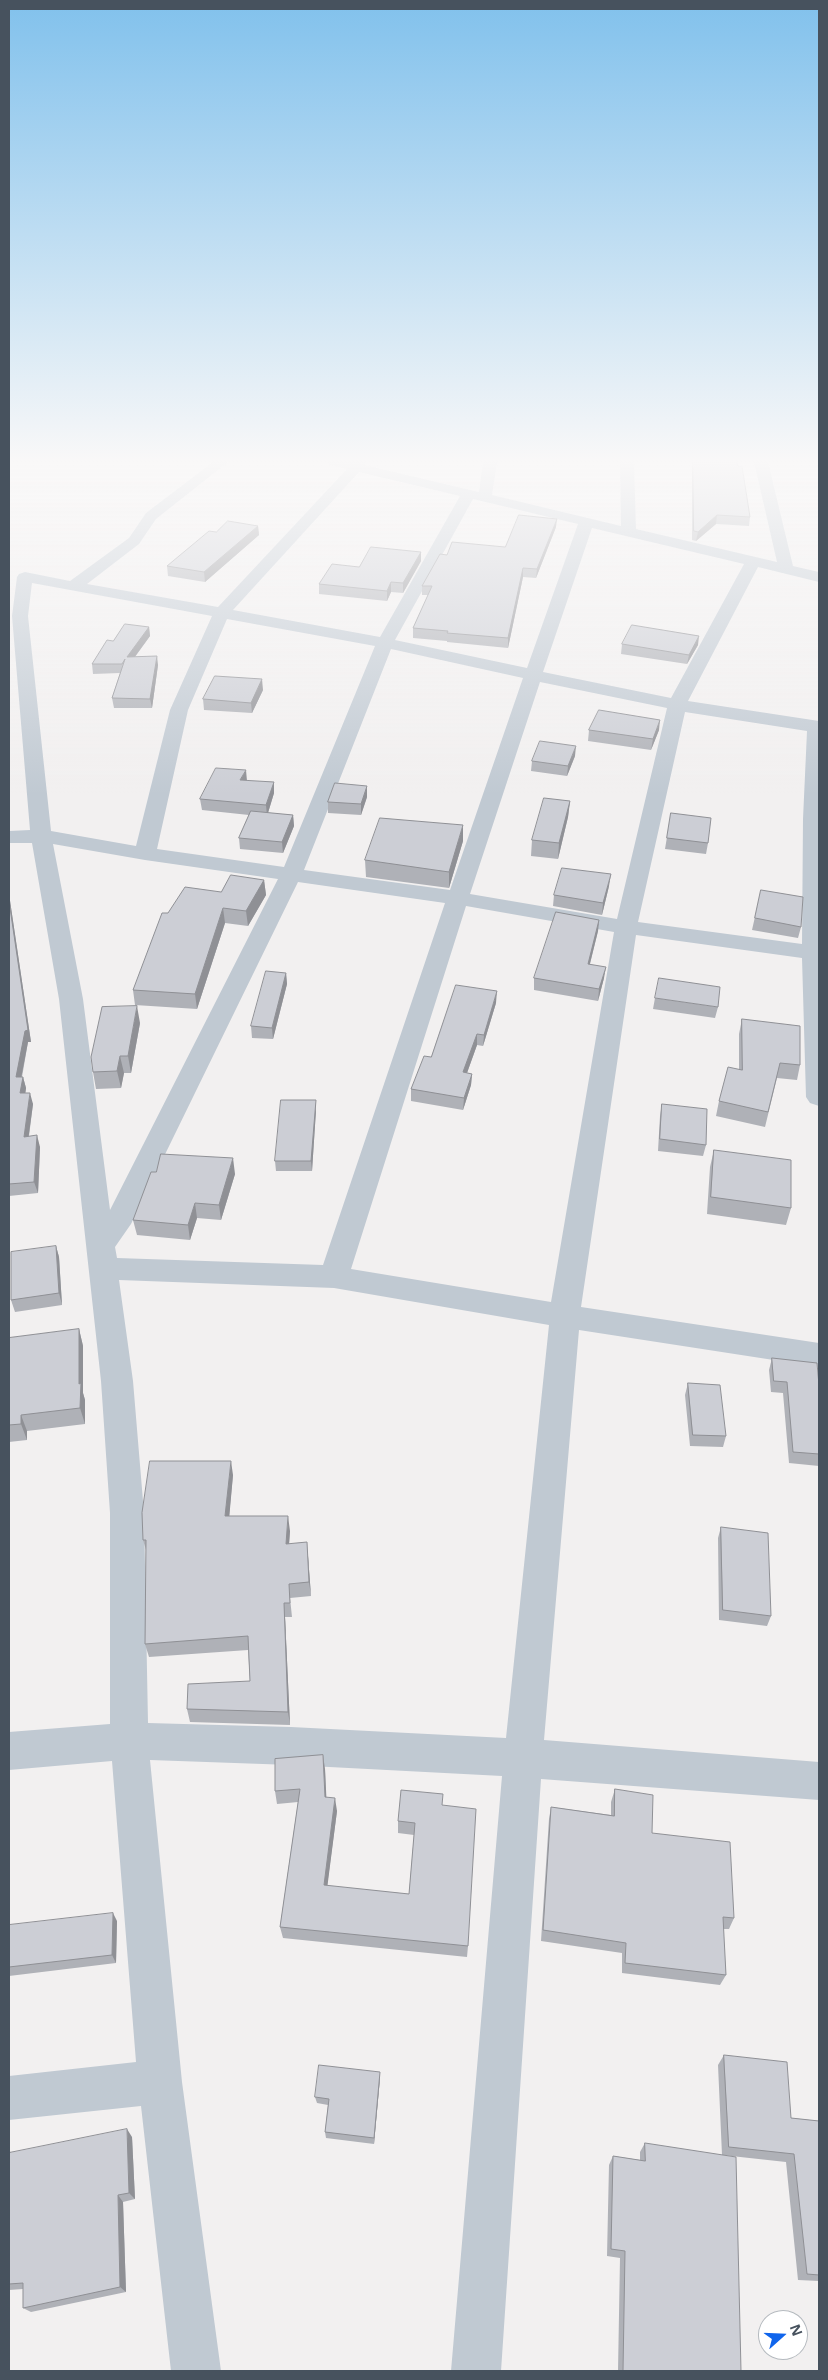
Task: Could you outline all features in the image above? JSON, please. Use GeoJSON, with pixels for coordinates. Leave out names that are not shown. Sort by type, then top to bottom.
{"type":"FeatureCollection","features":[{"type":"Feature","properties":{"kind":"street"},"geometry":{"type":"LineString","coordinates":[[72,588],[89,573]]}},
{"type":"Feature","properties":{"kind":"street"},"geometry":{"type":"LineString","coordinates":[[145,854],[179,710],[221,614],[258,573]]}},
{"type":"Feature","properties":{"kind":"street"},"geometry":{"type":"LineString","coordinates":[[102,1257],[291,875],[385,642],[428,573]]}},
{"type":"Feature","properties":{"kind":"street"},"geometry":{"type":"LineString","coordinates":[[334,1277],[458,898],[569,573]]}},
{"type":"Feature","properties":{"kind":"street"},"geometry":{"type":"LineString","coordinates":[[476,2371],[523,1758],[565,1316],[626,926],[677,705],[747,573]]}},
{"type":"Feature","properties":{"kind":"street"},"geometry":{"type":"LineString","coordinates":[[803,573],[819,577]]}},
{"type":"Feature","properties":{"kind":"street"},"geometry":{"type":"LineString","coordinates":[[196,2371],[160,2082],[129,1741],[127,1513],[117,1381],[71,1000],[25,836],[14,616],[17,576],[72,588],[385,642],[533,676],[677,705],[818,726],[814,762],[819,1097]]}},
{"type":"Feature","properties":{"kind":"street"},"geometry":{"type":"LineString","coordinates":[[25,836],[458,898],[626,926],[816,953]]}},
{"type":"Feature","properties":{"kind":"street"},"geometry":{"type":"LineString","coordinates":[[102,1257],[334,1277],[565,1316],[819,1355]]}},
{"type":"Feature","properties":{"kind":"street"},"geometry":{"type":"LineString","coordinates":[[9,1750],[129,1741],[292,1746],[523,1758],[819,1781]]}},
{"type":"Feature","properties":{"kind":"street"},"geometry":{"type":"LineString","coordinates":[[9,2098],[160,2082]]}},
{"type":"Feature","properties":{"kind":"building"},"geometry":{"type":"Polygon","coordinates":[[[326,573],[409,573],[403,583],[391,582],[387,591],[319,584],[326,573]]]}},
{"type":"Feature","properties":{"kind":"building"},"geometry":{"type":"Polygon","coordinates":[[[429,573],[522,573],[508,638],[413,628],[432,586],[422,586],[429,573]]]}},
{"type":"Feature","properties":{"kind":"building"},"geometry":{"type":"Polygon","coordinates":[[[125,624],[149,627],[127,657],[157,656],[150,699],[112,698],[125,659],[122,664],[92,664],[107,640],[113,641],[125,624]]]}},
{"type":"Feature","properties":{"kind":"building"},"geometry":{"type":"Polygon","coordinates":[[[632,625],[699,636],[689,655],[622,644],[632,625]]]}},
{"type":"Feature","properties":{"kind":"building"},"geometry":{"type":"Polygon","coordinates":[[[215,676],[262,679],[251,703],[203,699],[215,676]]]}},
{"type":"Feature","properties":{"kind":"building"},"geometry":{"type":"Polygon","coordinates":[[[599,710],[660,720],[653,739],[589,730],[599,710]]]}},
{"type":"Feature","properties":{"kind":"building"},"geometry":{"type":"Polygon","coordinates":[[[540,741],[576,746],[568,766],[532,761],[540,741]]]}},
{"type":"Feature","properties":{"kind":"building"},"geometry":{"type":"Polygon","coordinates":[[[216,768],[246,770],[240,780],[274,782],[266,805],[200,799],[216,768]]]}},
{"type":"Feature","properties":{"kind":"building"},"geometry":{"type":"Polygon","coordinates":[[[335,783],[367,786],[361,804],[328,802],[335,783]]]}},
{"type":"Feature","properties":{"kind":"building"},"geometry":{"type":"Polygon","coordinates":[[[544,798],[570,801],[559,843],[532,840],[544,798]]]}},
{"type":"Feature","properties":{"kind":"building"},"geometry":{"type":"Polygon","coordinates":[[[251,811],[293,815],[282,842],[239,838],[251,811]]]}},
{"type":"Feature","properties":{"kind":"building"},"geometry":{"type":"Polygon","coordinates":[[[671,813],[711,818],[708,843],[667,838],[671,813]]]}},
{"type":"Feature","properties":{"kind":"building"},"geometry":{"type":"Polygon","coordinates":[[[380,818],[463,825],[449,872],[365,860],[380,818]]]}},
{"type":"Feature","properties":{"kind":"building"},"geometry":{"type":"Polygon","coordinates":[[[562,868],[611,874],[603,903],[554,895],[562,868]]]}},
{"type":"Feature","properties":{"kind":"building"},"geometry":{"type":"Polygon","coordinates":[[[231,875],[264,880],[246,911],[223,908],[195,994],[133,990],[162,913],[168,913],[185,887],[221,892],[231,875]]]}},
{"type":"Feature","properties":{"kind":"building"},"geometry":{"type":"Polygon","coordinates":[[[761,890],[803,897],[801,927],[755,918],[761,890]]]}},
{"type":"Feature","properties":{"kind":"building"},"geometry":{"type":"Polygon","coordinates":[[[9,901],[28,1030],[25,1031],[16,1077],[23,1077],[20,1093],[30,1093],[24,1137],[37,1135],[34,1182],[9,1184],[9,901]]]}},
{"type":"Feature","properties":{"kind":"building"},"geometry":{"type":"Polygon","coordinates":[[[556,912],[599,920],[588,964],[606,967],[599,989],[534,978],[556,912]]]}},
{"type":"Feature","properties":{"kind":"building"},"geometry":{"type":"Polygon","coordinates":[[[266,971],[286,973],[272,1028],[251,1026],[266,971]]]}},
{"type":"Feature","properties":{"kind":"building"},"geometry":{"type":"Polygon","coordinates":[[[659,978],[720,987],[718,1007],[655,998],[659,978]]]}},
{"type":"Feature","properties":{"kind":"building"},"geometry":{"type":"Polygon","coordinates":[[[456,985],[497,991],[484,1035],[477,1034],[463,1072],[472,1074],[464,1098],[411,1089],[424,1056],[431,1057],[456,985]]]}},
{"type":"Feature","properties":{"kind":"building"},"geometry":{"type":"Polygon","coordinates":[[[137,1006],[128,1056],[120,1056],[117,1071],[93,1072],[91,1057],[102,1007],[137,1006]]]}},
{"type":"Feature","properties":{"kind":"building"},"geometry":{"type":"Polygon","coordinates":[[[742,1019],[800,1026],[800,1065],[780,1063],[768,1112],[719,1101],[728,1067],[742,1070],[742,1019]]]}},
{"type":"Feature","properties":{"kind":"building"},"geometry":{"type":"Polygon","coordinates":[[[281,1100],[316,1100],[311,1161],[275,1161],[281,1100]]]}},
{"type":"Feature","properties":{"kind":"building"},"geometry":{"type":"Polygon","coordinates":[[[662,1104],[707,1109],[706,1145],[660,1139],[662,1104]]]}},
{"type":"Feature","properties":{"kind":"building"},"geometry":{"type":"Polygon","coordinates":[[[714,1150],[791,1160],[791,1208],[711,1197],[714,1150]]]}},
{"type":"Feature","properties":{"kind":"building"},"geometry":{"type":"Polygon","coordinates":[[[161,1154],[233,1158],[219,1205],[195,1203],[188,1225],[133,1220],[151,1172],[156,1172],[161,1154]]]}},
{"type":"Feature","properties":{"kind":"building"},"geometry":{"type":"Polygon","coordinates":[[[56,1246],[59,1293],[11,1300],[11,1252],[56,1246]]]}},
{"type":"Feature","properties":{"kind":"building"},"geometry":{"type":"Polygon","coordinates":[[[79,1329],[80,1408],[21,1415],[21,1424],[9,1425],[9,1338],[79,1329]]]}},
{"type":"Feature","properties":{"kind":"building"},"geometry":{"type":"Polygon","coordinates":[[[772,1358],[817,1363],[819,1385],[819,1454],[793,1452],[787,1382],[774,1381],[772,1358]]]}},
{"type":"Feature","properties":{"kind":"building"},"geometry":{"type":"Polygon","coordinates":[[[688,1383],[720,1385],[726,1436],[693,1435],[688,1383]]]}},
{"type":"Feature","properties":{"kind":"building"},"geometry":{"type":"Polygon","coordinates":[[[150,1461],[231,1461],[225,1516],[288,1516],[286,1544],[307,1542],[309,1582],[289,1584],[290,1603],[284,1603],[288,1712],[187,1709],[188,1684],[250,1681],[248,1636],[145,1644],[146,1540],[143,1540],[142,1513],[150,1461]]]}},
{"type":"Feature","properties":{"kind":"building"},"geometry":{"type":"Polygon","coordinates":[[[721,1527],[768,1533],[771,1616],[723,1610],[721,1527]]]}},
{"type":"Feature","properties":{"kind":"building"},"geometry":{"type":"Polygon","coordinates":[[[323,1755],[325,1797],[335,1798],[324,1885],[409,1894],[415,1823],[398,1821],[401,1790],[443,1794],[442,1805],[476,1809],[468,1946],[280,1927],[300,1789],[275,1791],[275,1759],[323,1755]]]}},
{"type":"Feature","properties":{"kind":"building"},"geometry":{"type":"Polygon","coordinates":[[[615,1789],[653,1795],[652,1833],[730,1842],[734,1918],[723,1917],[726,1975],[625,1963],[626,1943],[543,1930],[551,1807],[614,1816],[615,1789]]]}},
{"type":"Feature","properties":{"kind":"building"},"geometry":{"type":"Polygon","coordinates":[[[113,1913],[112,1955],[9,1967],[9,1925],[113,1913]]]}},
{"type":"Feature","properties":{"kind":"building"},"geometry":{"type":"Polygon","coordinates":[[[724,2055],[787,2062],[791,2118],[819,2121],[819,2275],[807,2274],[794,2154],[729,2147],[724,2055]]]}},
{"type":"Feature","properties":{"kind":"building"},"geometry":{"type":"Polygon","coordinates":[[[319,2065],[380,2072],[374,2138],[325,2132],[329,2099],[315,2097],[319,2065]]]}},
{"type":"Feature","properties":{"kind":"building"},"geometry":{"type":"Polygon","coordinates":[[[127,2129],[129,2193],[118,2195],[120,2287],[23,2308],[23,2283],[9,2284],[9,2153],[127,2129]]]}},
{"type":"Feature","properties":{"kind":"building"},"geometry":{"type":"Polygon","coordinates":[[[645,2143],[736,2157],[741,2371],[623,2371],[625,2251],[611,2249],[613,2156],[645,2161],[645,2143]]]}}]}
